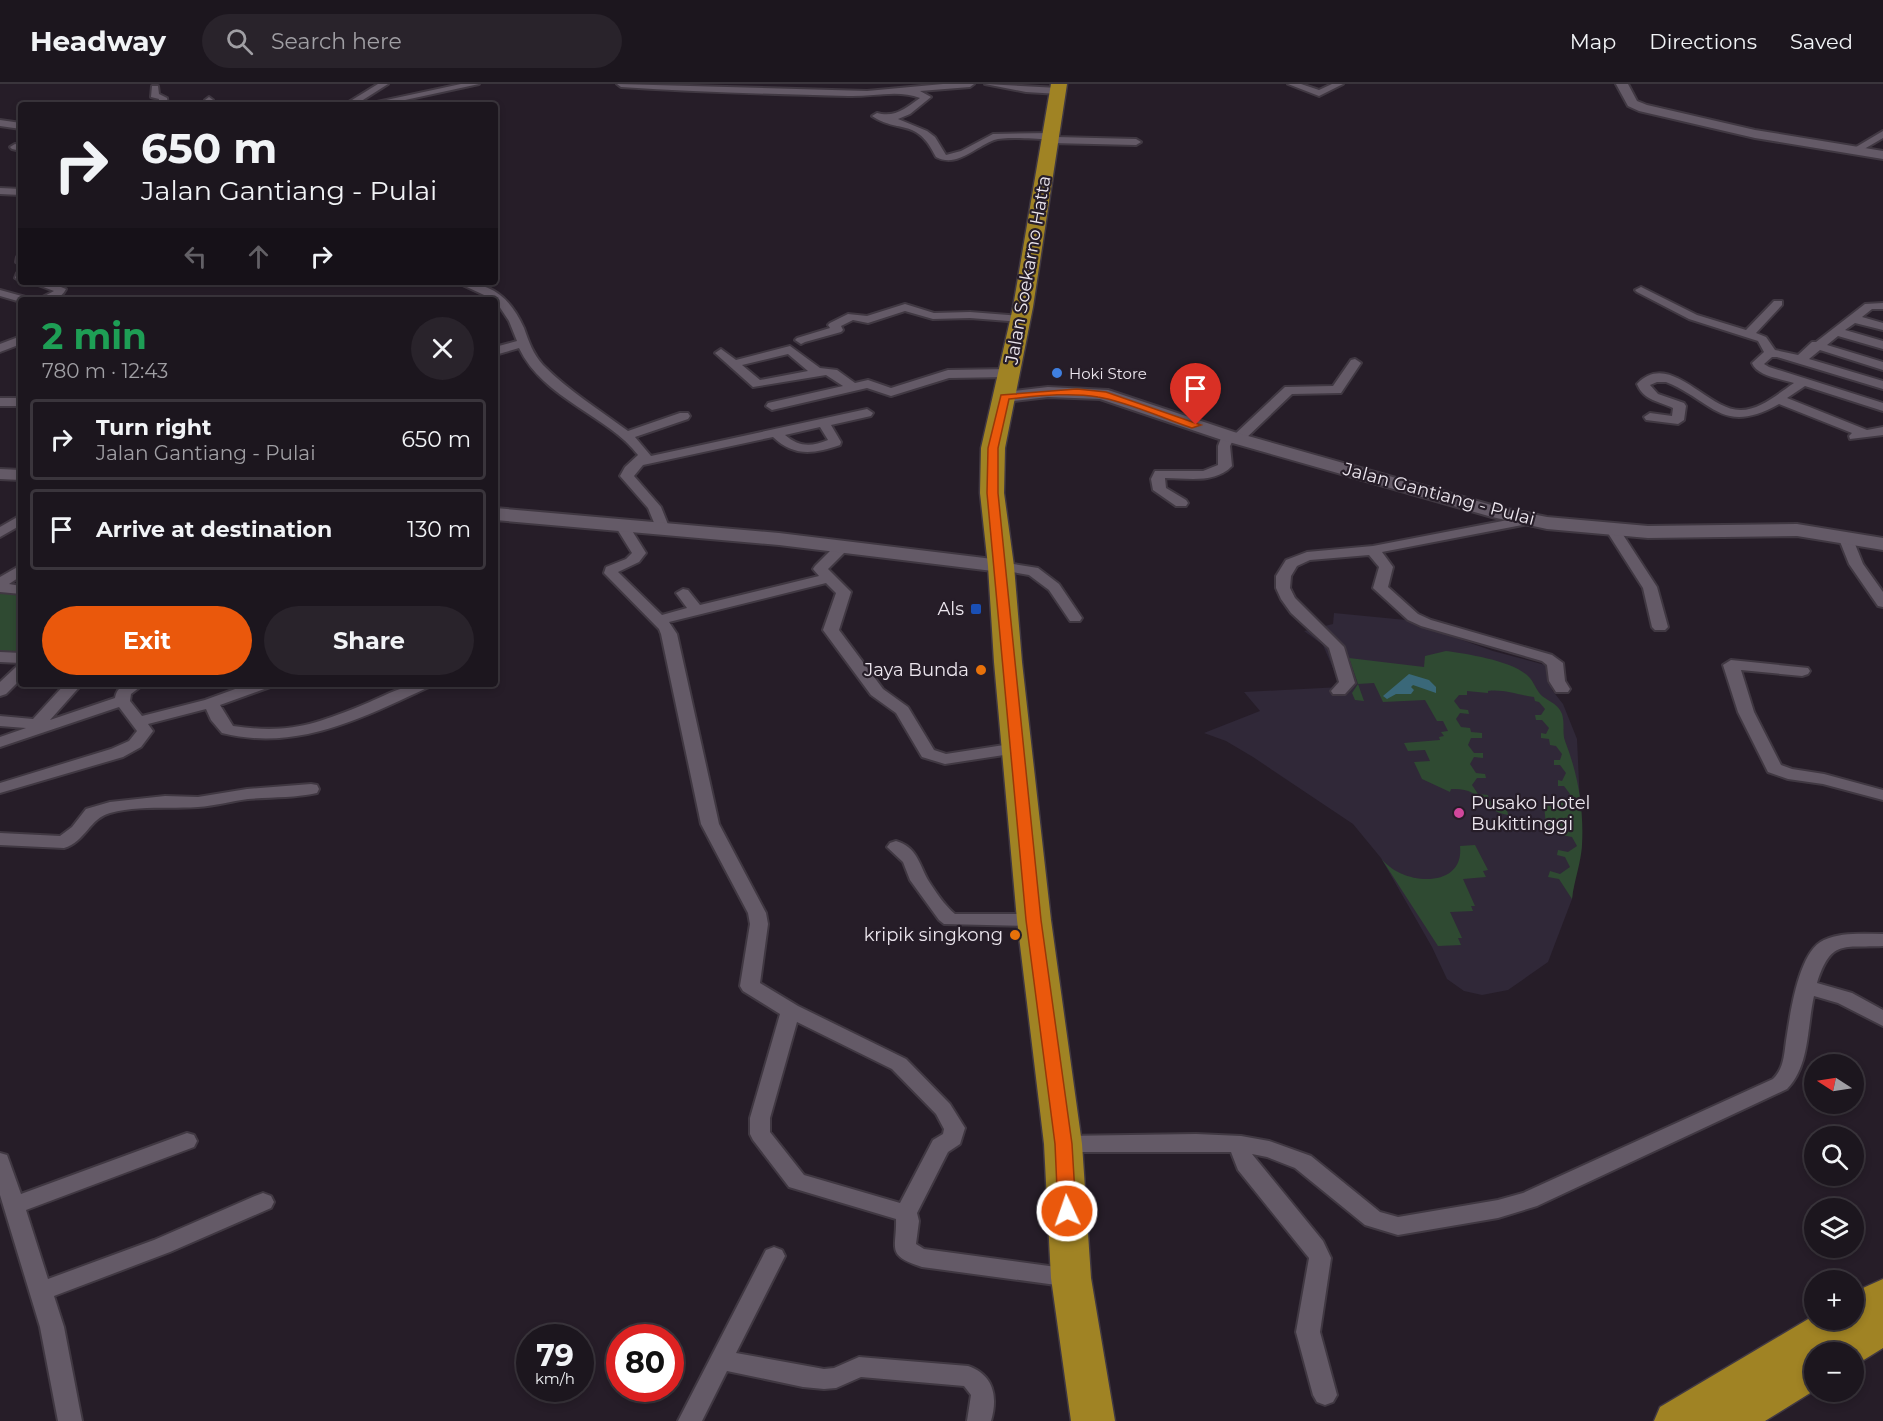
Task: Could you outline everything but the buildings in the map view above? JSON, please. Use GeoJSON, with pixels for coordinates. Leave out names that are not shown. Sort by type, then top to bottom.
{"type":"FeatureCollection","features":[{"type":"Feature","properties":{"kind":"highway","name":"Jalan Soekarno Hatta"},"geometry":{"type":"LineString","coordinates":[[1059,87],[1020,319],[993,448],[992,493],[1001,566],[1034,920],[1063,1144],[1071,1278],[1093,1421]]}},
{"type":"Feature","properties":{"kind":"highway"},"geometry":{"type":"LineString","coordinates":[[1864,1307],[1883,1296]]}},
{"type":"Feature","properties":{"kind":"highway"},"geometry":{"type":"LineString","coordinates":[[1858,1342],[1883,1327]]}},
{"type":"Feature","properties":{"kind":"highway"},"geometry":{"type":"LineString","coordinates":[[1677,1421],[1827,1330]]}},
{"type":"Feature","properties":{"kind":"highway"},"geometry":{"type":"LineString","coordinates":[[1727,1421],[1804,1375]]}},
{"type":"Feature","properties":{"kind":"street"},"geometry":{"type":"LineString","coordinates":[[353,102],[384,84]]}},
{"type":"Feature","properties":{"kind":"street"},"geometry":{"type":"LineString","coordinates":[[403,98],[424,84]]}},
{"type":"Feature","properties":{"kind":"street"},"geometry":{"type":"LineString","coordinates":[[384,102],[475,84]]}},
{"type":"Feature","properties":{"kind":"street"},"geometry":{"type":"LineString","coordinates":[[621,84],[858,94],[908,90],[925,85],[970,84]]}},
{"type":"Feature","properties":{"kind":"street"},"geometry":{"type":"LineString","coordinates":[[989,84],[1026,89],[1059,87]]}},
{"type":"Feature","properties":{"kind":"street"},"geometry":{"type":"LineString","coordinates":[[1292,84],[1319,93],[1339,84]]}},
{"type":"Feature","properties":{"kind":"street"},"geometry":{"type":"LineString","coordinates":[[1622,84],[1632,103],[1643,108],[1755,134],[1883,155]]}},
{"type":"Feature","properties":{"kind":"street"},"geometry":{"type":"LineString","coordinates":[[889,119],[907,112],[927,97],[908,90]]}},
{"type":"Feature","properties":{"kind":"street"},"geometry":{"type":"LineString","coordinates":[[152,95],[164,98],[163,102]]}},
{"type":"Feature","properties":{"kind":"street"},"geometry":{"type":"LineString","coordinates":[[877,116],[930,136],[938,147],[939,155],[945,158],[964,153],[993,137],[1136,142]]}},
{"type":"Feature","properties":{"kind":"street"},"geometry":{"type":"LineString","coordinates":[[0,123],[18,126]]}},
{"type":"Feature","properties":{"kind":"street"},"geometry":{"type":"LineString","coordinates":[[1856,150],[1881,137]]}},
{"type":"Feature","properties":{"kind":"street"},"geometry":{"type":"LineString","coordinates":[[0,190],[18,192]]}},
{"type":"Feature","properties":{"kind":"street"},"geometry":{"type":"LineString","coordinates":[[46,285],[60,289],[58,293],[49,297]]}},
{"type":"Feature","properties":{"kind":"street"},"geometry":{"type":"LineString","coordinates":[[473,285],[484,288],[495,297]]}},
{"type":"Feature","properties":{"kind":"street"},"geometry":{"type":"LineString","coordinates":[[1641,290],[1693,317],[1749,334],[1766,342],[1771,353]]}},
{"type":"Feature","properties":{"kind":"street"},"geometry":{"type":"LineString","coordinates":[[0,292],[18,298]]}},
{"type":"Feature","properties":{"kind":"street"},"geometry":{"type":"LineString","coordinates":[[498,299],[509,311],[533,361],[564,391],[624,436],[645,456],[627,476],[654,507],[662,527]]}},
{"type":"Feature","properties":{"kind":"street"},"geometry":{"type":"LineString","coordinates":[[1749,334],[1778,303]]}},
{"type":"Feature","properties":{"kind":"street"},"geometry":{"type":"LineString","coordinates":[[1800,360],[1816,345],[1869,306],[1883,306]]}},
{"type":"Feature","properties":{"kind":"street"},"geometry":{"type":"LineString","coordinates":[[801,340],[837,330],[834,325],[852,316],[868,320],[900,307],[933,316],[967,315],[1020,319]]}},
{"type":"Feature","properties":{"kind":"street"},"geometry":{"type":"LineString","coordinates":[[1852,318],[1883,327]]}},
{"type":"Feature","properties":{"kind":"street"},"geometry":{"type":"LineString","coordinates":[[1835,331],[1883,345]]}},
{"type":"Feature","properties":{"kind":"street"},"geometry":{"type":"LineString","coordinates":[[0,348],[18,341]]}},
{"type":"Feature","properties":{"kind":"street"},"geometry":{"type":"LineString","coordinates":[[498,350],[523,343]]}},
{"type":"Feature","properties":{"kind":"street"},"geometry":{"type":"LineString","coordinates":[[1816,345],[1883,366]]}},
{"type":"Feature","properties":{"kind":"street"},"geometry":{"type":"LineString","coordinates":[[733,364],[790,350],[816,371]]}},
{"type":"Feature","properties":{"kind":"street"},"geometry":{"type":"LineString","coordinates":[[721,353],[757,384],[816,371],[834,372],[853,388]]}},
{"type":"Feature","properties":{"kind":"street"},"geometry":{"type":"LineString","coordinates":[[1771,353],[1883,385]]}},
{"type":"Feature","properties":{"kind":"street"},"geometry":{"type":"LineString","coordinates":[[1771,353],[1758,365],[1765,370],[1883,407]]}},
{"type":"Feature","properties":{"kind":"street"},"geometry":{"type":"LineString","coordinates":[[1181,503],[1160,490],[1158,479],[1160,474],[1181,473],[1204,476],[1217,473],[1225,466],[1224,446],[1289,390],[1337,390],[1355,363]]}},
{"type":"Feature","properties":{"kind":"street"},"geometry":{"type":"LineString","coordinates":[[772,406],[873,384],[891,392],[948,374],[1007,385]]}},
{"type":"Feature","properties":{"kind":"street"},"geometry":{"type":"LineString","coordinates":[[1650,417],[1678,420],[1680,406],[1656,398],[1646,391],[1643,384],[1651,380],[1675,381],[1722,410],[1735,414],[1748,412],[1778,399],[1803,382]]}},
{"type":"Feature","properties":{"kind":"street","name":"Jalan Gantiang - Pulai"},"geometry":{"type":"LineString","coordinates":[[1007,385],[1048,392],[1102,394],[1233,437],[1528,520],[1613,530],[1706,532],[1772,528],[1883,544]]}},
{"type":"Feature","properties":{"kind":"street"},"geometry":{"type":"LineString","coordinates":[[1778,399],[1866,434]]}},
{"type":"Feature","properties":{"kind":"street"},"geometry":{"type":"LineString","coordinates":[[0,402],[18,402]]}},
{"type":"Feature","properties":{"kind":"street"},"geometry":{"type":"LineString","coordinates":[[640,462],[867,413]]}},
{"type":"Feature","properties":{"kind":"street"},"geometry":{"type":"LineString","coordinates":[[624,436],[684,416]]}},
{"type":"Feature","properties":{"kind":"street"},"geometry":{"type":"LineString","coordinates":[[777,434],[787,444],[800,450],[835,442],[823,422]]}},
{"type":"Feature","properties":{"kind":"street"},"geometry":{"type":"LineString","coordinates":[[1851,436],[1883,431]]}},
{"type":"Feature","properties":{"kind":"street"},"geometry":{"type":"LineString","coordinates":[[0,474],[18,475]]}},
{"type":"Feature","properties":{"kind":"street"},"geometry":{"type":"LineString","coordinates":[[498,514],[662,527],[1033,571],[1057,590],[1075,618]]}},
{"type":"Feature","properties":{"kind":"street"},"geometry":{"type":"LineString","coordinates":[[1339,691],[1347,683],[1336,647],[1291,604],[1285,591],[1283,578],[1291,563],[1307,556],[1373,550],[1528,520]]}},
{"type":"Feature","properties":{"kind":"street"},"geometry":{"type":"LineString","coordinates":[[0,533],[12,521]]}},
{"type":"Feature","properties":{"kind":"street"},"geometry":{"type":"LineString","coordinates":[[621,524],[639,556],[611,570],[611,573],[669,634],[710,824],[757,913],[759,924],[750,986],[791,1011],[899,1064],[944,1109],[955,1133],[940,1146],[906,1213]]}},
{"type":"Feature","properties":{"kind":"street"},"geometry":{"type":"LineString","coordinates":[[1613,530],[1640,575],[1650,587],[1660,627]]}},
{"type":"Feature","properties":{"kind":"street"},"geometry":{"type":"LineString","coordinates":[[1846,539],[1856,564],[1883,603]]}},
{"type":"Feature","properties":{"kind":"street"},"geometry":{"type":"LineString","coordinates":[[842,547],[820,569],[844,591],[831,630],[877,692],[902,710],[928,753],[945,759],[1017,748]]}},
{"type":"Feature","properties":{"kind":"street"},"geometry":{"type":"LineString","coordinates":[[1373,550],[1386,567],[1380,588],[1413,616],[1426,623],[1551,660],[1555,663],[1557,681],[1562,689]]}},
{"type":"Feature","properties":{"kind":"street"},"geometry":{"type":"LineString","coordinates":[[0,586],[18,571]]}},
{"type":"Feature","properties":{"kind":"street"},"geometry":{"type":"LineString","coordinates":[[658,620],[830,578]]}},
{"type":"Feature","properties":{"kind":"street"},"geometry":{"type":"LineString","coordinates":[[0,586],[18,589]]}},
{"type":"Feature","properties":{"kind":"street"},"geometry":{"type":"LineString","coordinates":[[683,593],[697,611]]}},
{"type":"Feature","properties":{"kind":"street"},"geometry":{"type":"LineString","coordinates":[[0,657],[18,658]]}},
{"type":"Feature","properties":{"kind":"street"},"geometry":{"type":"LineString","coordinates":[[1802,671],[1731,665],[1746,712],[1774,768],[1788,774],[1824,779],[1883,795]]}},
{"type":"Feature","properties":{"kind":"street"},"geometry":{"type":"LineString","coordinates":[[0,691],[18,673]]}},
{"type":"Feature","properties":{"kind":"street"},"geometry":{"type":"LineString","coordinates":[[37,728],[71,687]]}},
{"type":"Feature","properties":{"kind":"street"},"geometry":{"type":"LineString","coordinates":[[122,701],[124,692],[132,687]]}},
{"type":"Feature","properties":{"kind":"street"},"geometry":{"type":"LineString","coordinates":[[139,722],[255,687]]}},
{"type":"Feature","properties":{"kind":"street"},"geometry":{"type":"LineString","coordinates":[[211,702],[219,720],[228,730],[278,735],[307,729],[374,706],[417,687]]}},
{"type":"Feature","properties":{"kind":"street"},"geometry":{"type":"LineString","coordinates":[[0,742],[122,701]]}},
{"type":"Feature","properties":{"kind":"street"},"geometry":{"type":"LineString","coordinates":[[0,788],[126,749],[135,744],[145,731],[122,701]]}},
{"type":"Feature","properties":{"kind":"street"},"geometry":{"type":"LineString","coordinates":[[0,721],[37,728]]}},
{"type":"Feature","properties":{"kind":"street"},"geometry":{"type":"LineString","coordinates":[[0,839],[64,842],[78,831],[92,813],[100,808],[165,801],[198,802],[247,794],[310,789]]}},
{"type":"Feature","properties":{"kind":"street"},"geometry":{"type":"LineString","coordinates":[[896,847],[911,859],[919,880],[945,916],[951,920],[1034,920]]}},
{"type":"Feature","properties":{"kind":"street"},"geometry":{"type":"LineString","coordinates":[[1063,1144],[1196,1142],[1241,1144],[1269,1149],[1303,1162],[1373,1219],[1398,1226],[1498,1209],[1528,1200],[1780,1084],[1788,1076],[1792,1066],[1807,987],[1814,960],[1820,951],[1838,942],[1883,940]]}},
{"type":"Feature","properties":{"kind":"street"},"geometry":{"type":"LineString","coordinates":[[1807,987],[1845,998],[1883,1019]]}},
{"type":"Feature","properties":{"kind":"street"},"geometry":{"type":"LineString","coordinates":[[791,1011],[760,1118],[760,1134],[791,1176],[797,1181],[906,1213],[909,1219],[904,1242],[906,1250],[911,1255],[1071,1278]]}},
{"type":"Feature","properties":{"kind":"street"},"geometry":{"type":"LineString","coordinates":[[9,1206],[187,1142]]}},
{"type":"Feature","properties":{"kind":"street"},"geometry":{"type":"LineString","coordinates":[[1241,1144],[1246,1164],[1315,1247],[1320,1258],[1308,1332],[1309,1343],[1325,1395]]}},
{"type":"Feature","properties":{"kind":"street"},"geometry":{"type":"LineString","coordinates":[[0,1161],[9,1206],[52,1327],[70,1421]]}},
{"type":"Feature","properties":{"kind":"street"},"geometry":{"type":"LineString","coordinates":[[41,1291],[162,1246],[263,1202]]}},
{"type":"Feature","properties":{"kind":"street"},"geometry":{"type":"LineString","coordinates":[[690,1421],[774,1256]]}},
{"type":"Feature","properties":{"kind":"street"},"geometry":{"type":"LineString","coordinates":[[721,1360],[824,1379],[836,1378],[858,1367],[968,1376],[975,1379],[981,1386],[983,1409],[979,1421]]}},
{"type":"Feature","properties":{"kind":"shaded area","name":"Pusako Hotel Bukittinggi"},"geometry":{"type":"Polygon","coordinates":[[[1334,613],[1406,620],[1493,651],[1549,666],[1552,690],[1563,704],[1577,739],[1582,847],[1572,899],[1548,962],[1508,990],[1482,995],[1464,991],[1447,979],[1432,947],[1381,858],[1353,824],[1253,757],[1226,741],[1204,733],[1260,711],[1244,692],[1341,687],[1323,645],[1304,631],[1333,624],[1334,613]]]}},
{"type":"Feature","properties":{"kind":"green space"},"geometry":{"type":"Polygon","coordinates":[[[0,589],[18,591],[18,654],[0,652],[0,589]]]}},
{"type":"Feature","properties":{"kind":"green space"},"geometry":{"type":"Polygon","coordinates":[[[1446,651],[1478,656],[1502,663],[1522,671],[1529,677],[1542,696],[1556,705],[1562,714],[1564,738],[1577,779],[1582,818],[1582,845],[1572,899],[1559,879],[1548,877],[1550,871],[1560,874],[1570,867],[1565,857],[1557,855],[1558,850],[1568,852],[1577,846],[1572,837],[1562,835],[1563,829],[1546,825],[1544,805],[1561,807],[1560,801],[1566,802],[1570,794],[1564,786],[1558,786],[1558,780],[1562,781],[1566,773],[1560,765],[1554,765],[1554,760],[1560,760],[1562,754],[1556,746],[1550,745],[1549,739],[1541,738],[1541,733],[1546,734],[1549,728],[1542,720],[1536,720],[1535,715],[1541,715],[1545,709],[1539,702],[1535,701],[1534,697],[1505,691],[1488,691],[1488,693],[1467,691],[1467,695],[1459,695],[1454,701],[1460,709],[1468,710],[1469,714],[1460,713],[1456,719],[1461,727],[1470,728],[1471,732],[1482,733],[1482,738],[1471,738],[1468,745],[1474,753],[1483,753],[1483,758],[1474,757],[1470,764],[1476,773],[1485,774],[1486,778],[1477,778],[1472,785],[1478,794],[1488,795],[1489,801],[1506,803],[1508,815],[1492,809],[1470,792],[1451,789],[1450,792],[1422,779],[1414,762],[1430,761],[1425,750],[1408,751],[1404,743],[1440,740],[1439,737],[1444,736],[1441,732],[1448,731],[1443,721],[1437,721],[1425,700],[1383,702],[1374,683],[1358,684],[1349,658],[1424,667],[1425,656],[1446,651]]]}},
{"type":"Feature","properties":{"kind":"green space"},"geometry":{"type":"Polygon","coordinates":[[[1358,684],[1364,701],[1355,700],[1352,693],[1358,684]]]}},
{"type":"Feature","properties":{"kind":"green space"},"geometry":{"type":"Polygon","coordinates":[[[1475,845],[1488,870],[1483,871],[1486,877],[1463,879],[1475,906],[1471,906],[1473,911],[1450,912],[1462,938],[1458,938],[1461,945],[1438,946],[1381,858],[1402,874],[1430,879],[1442,877],[1453,870],[1459,860],[1460,846],[1475,845]]]}},
{"type":"Feature","properties":{"kind":"water"},"geometry":{"type":"Polygon","coordinates":[[[1409,674],[1429,680],[1436,687],[1436,693],[1413,685],[1411,687],[1414,690],[1411,694],[1396,694],[1387,699],[1383,696],[1409,674]]]}},
{"type":"Feature","properties":{"kind":"place","name":"Hoki Store"},"geometry":{"type":"Point","coordinates":[1057,373]}},
{"type":"Feature","properties":{"kind":"place","name":"Als"},"geometry":{"type":"Point","coordinates":[976,609]}},
{"type":"Feature","properties":{"kind":"place","name":"Jaya Bunda"},"geometry":{"type":"Point","coordinates":[981,670]}},
{"type":"Feature","properties":{"kind":"place","name":"Pusako Hotel Bukittinggi"},"geometry":{"type":"Point","coordinates":[1459,813]}},
{"type":"Feature","properties":{"kind":"place","name":"kripik singkong"},"geometry":{"type":"Point","coordinates":[1015,935]}},
{"type":"Feature","properties":{"kind":"route"},"geometry":{"type":"LineString","coordinates":[[1067,1211],[1063,1144],[1034,920],[1008,662],[1001,566],[992,493],[993,448],[1005,397],[1025,394],[1091,392],[1196,425]]}}]}
